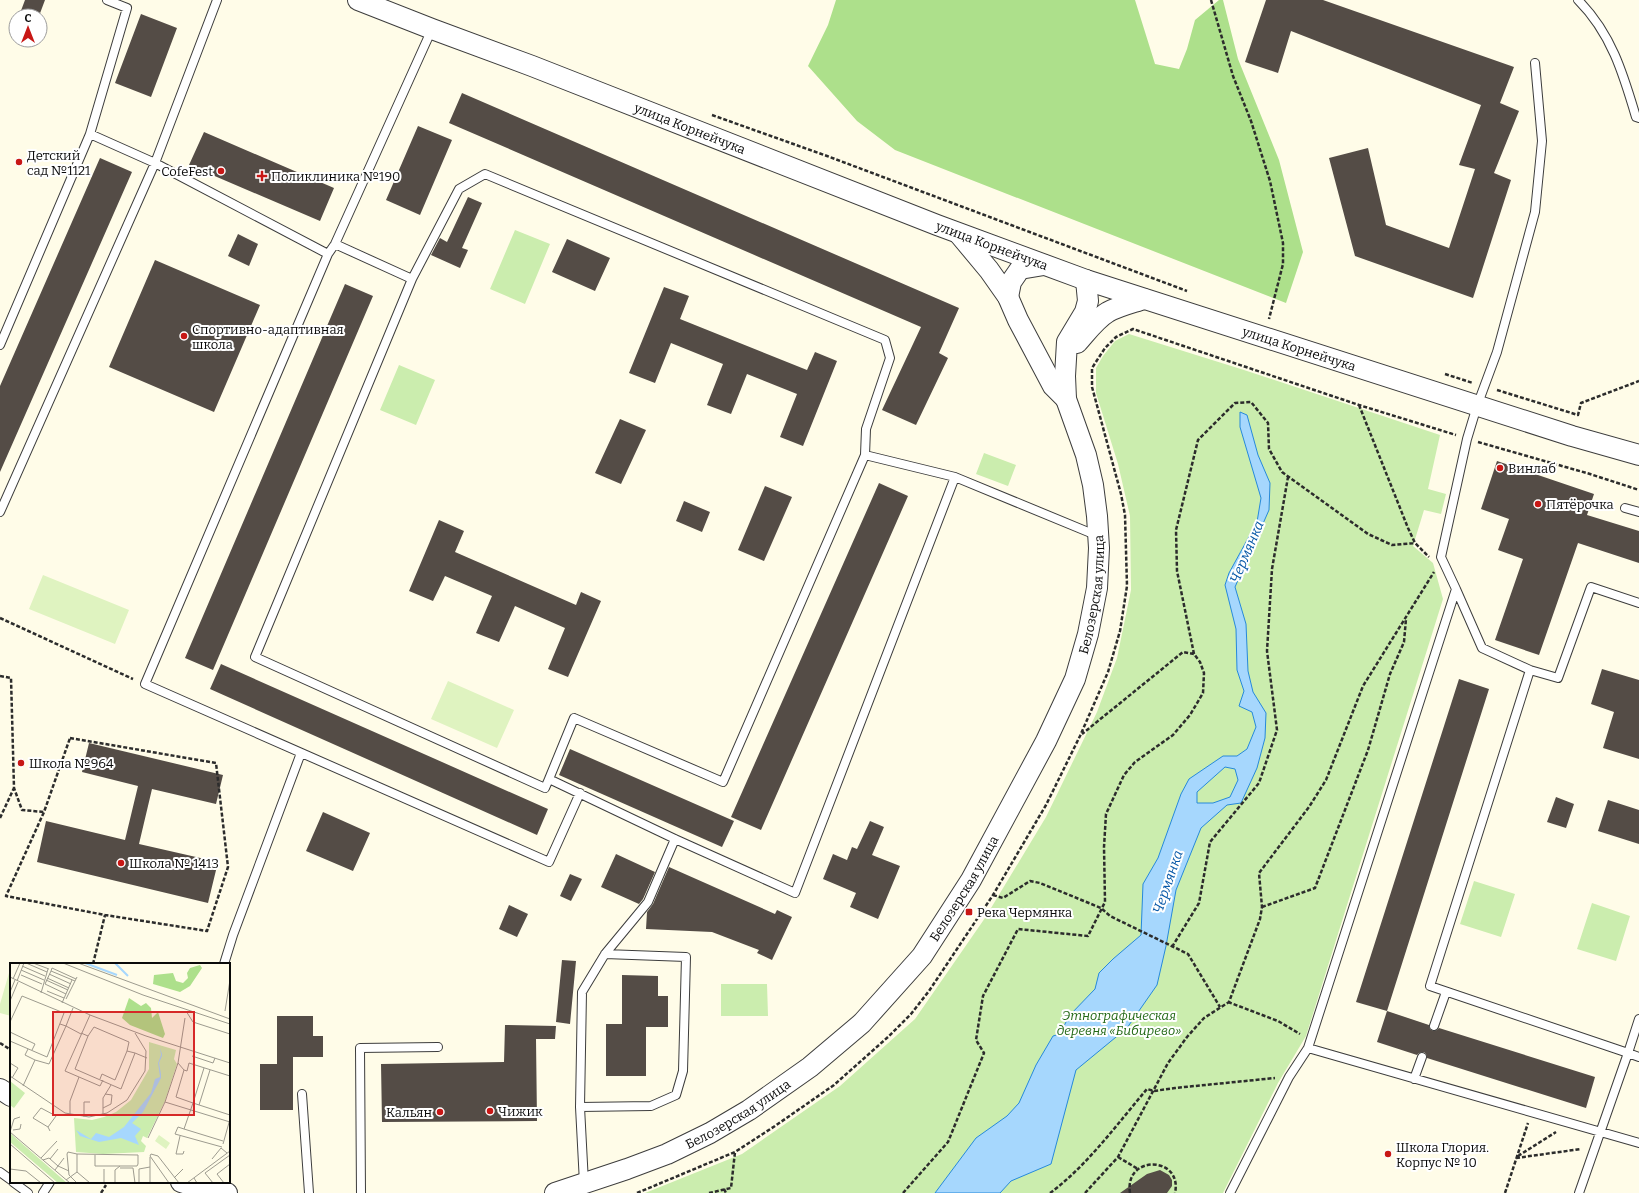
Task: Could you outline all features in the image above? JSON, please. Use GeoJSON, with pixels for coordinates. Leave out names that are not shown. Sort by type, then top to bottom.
{"type":"FeatureCollection","features":[{"type":"Feature","properties":{"kind":"street","name":"улица Корнейчука"},"geometry":{"type":"LineString","coordinates":[[358,0],[532,66],[958,233],[1086,280],[1477,406],[1572,436],[1639,455]]}},
{"type":"Feature","properties":{"kind":"street","name":"Белозерская улица"},"geometry":{"type":"LineString","coordinates":[[958,233],[989,270],[1008,298],[1053,386],[1066,399]]}},
{"type":"Feature","properties":{"kind":"street"},"geometry":{"type":"LineString","coordinates":[[1008,298],[1011,282],[1020,269],[1044,265]]}},
{"type":"Feature","properties":{"kind":"street","name":"Белозерская улица"},"geometry":{"type":"LineString","coordinates":[[555,1193],[627,1170],[667,1154],[710,1133],[749,1110],[810,1067],[862,1023],[922,956],[974,874],[1046,741],[1075,679],[1088,634],[1097,588],[1099,536],[1093,485],[1086,455],[1066,399],[1067,342],[1085,312],[1088,302],[1086,280]]}},
{"type":"Feature","properties":{"kind":"street","name":"Белозерская улица"},"geometry":{"type":"LineString","coordinates":[[1066,363],[1075,345],[1093,325],[1107,313],[1122,306],[1144,299]]}},
{"type":"Feature","properties":{"kind":"street"},"geometry":{"type":"LineString","coordinates":[[0,1089],[10,1095]]}},
{"type":"Feature","properties":{"kind":"street"},"geometry":{"type":"LineString","coordinates":[[186,1183],[227,1193]]}},
{"type":"Feature","properties":{"kind":"lane"},"geometry":{"type":"LineString","coordinates":[[0,345],[90,134],[127,8],[107,0]]}},
{"type":"Feature","properties":{"kind":"lane"},"geometry":{"type":"LineString","coordinates":[[0,512],[155,163],[216,0]]}},
{"type":"Feature","properties":{"kind":"lane"},"geometry":{"type":"LineString","coordinates":[[1578,0],[1589,12],[1608,40],[1622,71],[1637,118]]}},
{"type":"Feature","properties":{"kind":"lane"},"geometry":{"type":"LineString","coordinates":[[432,29],[335,244],[328,254],[145,684],[549,862],[580,793]]}},
{"type":"Feature","properties":{"kind":"lane"},"geometry":{"type":"LineString","coordinates":[[1535,64],[1542,141],[1536,212],[1497,352],[1477,406],[1467,439],[1441,557],[1482,648],[1530,670],[1558,678],[1591,586],[1639,603]]}},
{"type":"Feature","properties":{"kind":"lane"},"geometry":{"type":"LineString","coordinates":[[90,134],[155,163],[328,254]]}},
{"type":"Feature","properties":{"kind":"lane"},"geometry":{"type":"LineString","coordinates":[[485,174],[885,340],[890,358],[866,429],[865,455],[723,782],[574,718],[545,788],[255,657],[412,279],[459,189],[485,174]]}},
{"type":"Feature","properties":{"kind":"lane"},"geometry":{"type":"LineString","coordinates":[[335,244],[412,279]]}},
{"type":"Feature","properties":{"kind":"lane"},"geometry":{"type":"LineString","coordinates":[[865,455],[955,477],[1099,536]]}},
{"type":"Feature","properties":{"kind":"lane"},"geometry":{"type":"LineString","coordinates":[[549,779],[675,839],[795,893],[955,477]]}},
{"type":"Feature","properties":{"kind":"lane"},"geometry":{"type":"LineString","coordinates":[[1626,508],[1639,512]]}},
{"type":"Feature","properties":{"kind":"lane"},"geometry":{"type":"LineString","coordinates":[[1230,1193],[1289,1077],[1309,1045],[1456,589]]}},
{"type":"Feature","properties":{"kind":"lane"},"geometry":{"type":"LineString","coordinates":[[1530,670],[1430,986],[1639,1057]]}},
{"type":"Feature","properties":{"kind":"lane"},"geometry":{"type":"LineString","coordinates":[[224,963],[233,935],[301,753]]}},
{"type":"Feature","properties":{"kind":"lane"},"geometry":{"type":"LineString","coordinates":[[584,1184],[580,1107],[582,992],[605,954],[648,902],[675,839]]}},
{"type":"Feature","properties":{"kind":"lane"},"geometry":{"type":"LineString","coordinates":[[580,1107],[651,1106],[676,1095],[683,1071],[686,957],[605,954]]}},
{"type":"Feature","properties":{"kind":"lane"},"geometry":{"type":"LineString","coordinates":[[1434,1026],[1446,992]]}},
{"type":"Feature","properties":{"kind":"lane"},"geometry":{"type":"LineString","coordinates":[[1579,1193],[1639,1019]]}},
{"type":"Feature","properties":{"kind":"lane"},"geometry":{"type":"LineString","coordinates":[[1309,1045],[1414,1079],[1639,1142]]}},
{"type":"Feature","properties":{"kind":"lane"},"geometry":{"type":"LineString","coordinates":[[361,1193],[360,1048],[438,1047]]}},
{"type":"Feature","properties":{"kind":"lane"},"geometry":{"type":"LineString","coordinates":[[1414,1079],[1422,1057]]}},
{"type":"Feature","properties":{"kind":"lane"},"geometry":{"type":"LineString","coordinates":[[302,1094],[309,1193]]}},
{"type":"Feature","properties":{"kind":"lane"},"geometry":{"type":"LineString","coordinates":[[0,1172],[10,1180]]}},
{"type":"Feature","properties":{"kind":"lane"},"geometry":{"type":"LineString","coordinates":[[15,1183],[28,1193]]}},
{"type":"Feature","properties":{"kind":"lane"},"geometry":{"type":"LineString","coordinates":[[43,1193],[49,1183]]}},
{"type":"Feature","properties":{"kind":"path"},"geometry":{"type":"LineString","coordinates":[[1211,0],[1233,76],[1251,121],[1270,181],[1283,243],[1283,264],[1269,319]]}},
{"type":"Feature","properties":{"kind":"path"},"geometry":{"type":"LineString","coordinates":[[708,113],[827,156],[1191,293]]}},
{"type":"Feature","properties":{"kind":"path"},"geometry":{"type":"LineString","coordinates":[[1262,317],[1276,322]]}},
{"type":"Feature","properties":{"kind":"path"},"geometry":{"type":"LineString","coordinates":[[1440,372],[1578,415],[1582,403],[1639,382]]}},
{"type":"Feature","properties":{"kind":"path"},"geometry":{"type":"LineString","coordinates":[[903,1193],[948,1142],[984,1053],[976,1040],[983,996],[1018,929],[1088,936],[1105,902],[1104,847],[1106,814],[1124,775],[1135,762],[1173,735],[1190,715],[1203,693],[1205,683],[1204,673],[1200,662],[1194,654],[1177,571],[1176,530],[1198,440],[1235,403],[1251,402],[1268,423],[1269,449],[1282,472],[1368,534],[1392,545],[1415,543]]}},
{"type":"Feature","properties":{"kind":"path"},"geometry":{"type":"LineString","coordinates":[[1359,405],[1415,543],[1438,566]]}},
{"type":"Feature","properties":{"kind":"path"},"geometry":{"type":"LineString","coordinates":[[1467,439],[1590,474],[1639,490]]}},
{"type":"Feature","properties":{"kind":"path"},"geometry":{"type":"LineString","coordinates":[[1172,947],[1199,903],[1210,842],[1259,783],[1277,730],[1267,651],[1272,569],[1288,476]]}},
{"type":"Feature","properties":{"kind":"path"},"geometry":{"type":"LineString","coordinates":[[1085,1193],[1118,1157],[1168,1063],[1187,1037],[1204,1018],[1228,1002],[1260,919],[1262,907],[1259,873],[1310,807],[1326,780],[1363,686],[1438,566],[1441,557]]}},
{"type":"Feature","properties":{"kind":"path"},"geometry":{"type":"LineString","coordinates":[[1262,907],[1315,888],[1368,750],[1390,674],[1404,642],[1406,617]]}},
{"type":"Feature","properties":{"kind":"path"},"geometry":{"type":"LineString","coordinates":[[0,618],[145,684]]}},
{"type":"Feature","properties":{"kind":"path"},"geometry":{"type":"LineString","coordinates":[[1080,736],[1183,652],[1194,654]]}},
{"type":"Feature","properties":{"kind":"path"},"geometry":{"type":"LineString","coordinates":[[0,676],[11,678],[14,788],[22,810],[44,812]]}},
{"type":"Feature","properties":{"kind":"path"},"geometry":{"type":"LineString","coordinates":[[70,738],[216,763],[228,867],[207,931],[105,915],[6,896],[44,812],[70,738]]}},
{"type":"Feature","properties":{"kind":"path"},"geometry":{"type":"LineString","coordinates":[[0,818],[14,788]]}},
{"type":"Feature","properties":{"kind":"path"},"geometry":{"type":"LineString","coordinates":[[993,895],[1003,898],[1030,881],[1040,883],[1101,908],[1110,916],[1188,954],[1220,1007]]}},
{"type":"Feature","properties":{"kind":"path"},"geometry":{"type":"LineString","coordinates":[[93,963],[105,915]]}},
{"type":"Feature","properties":{"kind":"path"},"geometry":{"type":"LineString","coordinates":[[1228,1002],[1278,1021],[1309,1045]]}},
{"type":"Feature","properties":{"kind":"path"},"geometry":{"type":"LineString","coordinates":[[0,1043],[10,1049]]}},
{"type":"Feature","properties":{"kind":"path"},"geometry":{"type":"LineString","coordinates":[[1050,1193],[1060,1186],[1092,1154],[1147,1088],[1154,1091],[1289,1077]]}},
{"type":"Feature","properties":{"kind":"path"},"geometry":{"type":"LineString","coordinates":[[1505,1193],[1531,1112]]}},
{"type":"Feature","properties":{"kind":"path"},"geometry":{"type":"LineString","coordinates":[[1516,1158],[1569,1122]]}},
{"type":"Feature","properties":{"kind":"path"},"geometry":{"type":"LineString","coordinates":[[1516,1158],[1595,1147]]}},
{"type":"Feature","properties":{"kind":"path"},"geometry":{"type":"LineString","coordinates":[[709,1193],[731,1188],[735,1152]]}},
{"type":"Feature","properties":{"kind":"path"},"geometry":{"type":"LineString","coordinates":[[1118,1157],[1138,1169]]}},
{"type":"Feature","properties":{"kind":"path"},"geometry":{"type":"LineString","coordinates":[[1130,1193],[1129,1184],[1132,1175],[1138,1169],[1147,1164],[1158,1164],[1167,1168],[1174,1176],[1176,1187],[1175,1193]]}},
{"type":"Feature","properties":{"kind":"path"},"geometry":{"type":"LineString","coordinates":[[101,1193],[106,1185]]}},
{"type":"Feature","properties":{"kind":"path"},"geometry":{"type":"LineString","coordinates":[[724,1189],[726,1193]]}},
{"type":"Feature","properties":{"kind":"green space"},"geometry":{"type":"Polygon","coordinates":[[[836,0],[1135,0],[1155,64],[1179,69],[1187,49],[1195,20],[1219,0],[1223,0],[1238,59],[1279,160],[1303,252],[1286,303],[895,150],[857,121],[808,66],[828,25],[836,0]]]}},
{"type":"Feature","properties":{"kind":"green space"},"geometry":{"type":"Polygon","coordinates":[[[515,230],[550,244],[525,304],[490,289],[515,230]]]}},
{"type":"Feature","properties":{"kind":"green space","name":"Этнографическая деревня «Бибирево»"},"geometry":{"type":"Polygon","coordinates":[[[1129,334],[1244,370],[1440,435],[1428,489],[1446,494],[1441,514],[1424,510],[1413,546],[1433,563],[1443,599],[1306,1036],[1278,1083],[1223,1193],[645,1193],[742,1154],[840,1086],[915,1019],[985,918],[1046,817],[1097,712],[1117,658],[1131,590],[1130,516],[1118,464],[1096,393],[1096,368],[1115,341],[1129,334]]]}},
{"type":"Feature","properties":{"kind":"green space"},"geometry":{"type":"Polygon","coordinates":[[[399,365],[435,380],[416,425],[380,410],[399,365]]]}},
{"type":"Feature","properties":{"kind":"green space"},"geometry":{"type":"Polygon","coordinates":[[[984,453],[1016,465],[1008,486],[976,474],[984,453]]]}},
{"type":"Feature","properties":{"kind":"green space"},"geometry":{"type":"Polygon","coordinates":[[[43,575],[129,610],[115,644],[29,609],[43,575]]]}},
{"type":"Feature","properties":{"kind":"green space"},"geometry":{"type":"Polygon","coordinates":[[[448,681],[514,710],[497,748],[431,719],[448,681]]]}},
{"type":"Feature","properties":{"kind":"green space"},"geometry":{"type":"Polygon","coordinates":[[[1474,881],[1515,894],[1501,937],[1460,924],[1474,881]]]}},
{"type":"Feature","properties":{"kind":"green space"},"geometry":{"type":"Polygon","coordinates":[[[1592,903],[1630,916],[1616,961],[1577,949],[1592,903]]]}},
{"type":"Feature","properties":{"kind":"green space"},"geometry":{"type":"Polygon","coordinates":[[[9,973],[10,1016],[0,1013],[0,1004],[9,973]]]}},
{"type":"Feature","properties":{"kind":"green space"},"geometry":{"type":"Polygon","coordinates":[[[721,984],[767,984],[768,1016],[721,1016],[721,984]]]}},
{"type":"Feature","properties":{"kind":"water","name":"Чермянка"},"geometry":{"type":"Polygon","coordinates":[[[1240,412],[1247,415],[1258,455],[1270,483],[1269,510],[1235,587],[1246,624],[1248,671],[1253,692],[1266,713],[1265,738],[1257,768],[1241,803],[1227,805],[1201,828],[1176,890],[1157,985],[1127,1028],[1076,1070],[1051,1164],[1011,1181],[1000,1193],[935,1193],[976,1138],[1007,1116],[1019,1103],[1036,1065],[1053,1036],[1060,1034],[1069,1016],[1095,989],[1099,973],[1141,935],[1143,884],[1158,858],[1181,794],[1189,779],[1223,756],[1237,756],[1247,749],[1256,727],[1252,712],[1239,706],[1244,691],[1237,670],[1236,629],[1225,585],[1229,573],[1257,522],[1261,498],[1240,427],[1240,412]],[[1225,767],[1197,792],[1197,803],[1213,803],[1230,797],[1238,780],[1235,769],[1225,767]]]}},
{"type":"Feature","properties":{"kind":"building"},"geometry":{"type":"Polygon","coordinates":[[[25,0],[45,0],[42,8],[22,8],[25,0]]]}},
{"type":"Feature","properties":{"kind":"building"},"geometry":{"type":"Polygon","coordinates":[[[1266,0],[1323,0],[1514,67],[1500,103],[1519,111],[1494,173],[1511,180],[1473,298],[1355,256],[1329,158],[1368,148],[1386,225],[1449,248],[1475,169],[1459,165],[1481,105],[1291,31],[1278,73],[1245,62],[1266,0]]]}},
{"type":"Feature","properties":{"kind":"building"},"geometry":{"type":"Polygon","coordinates":[[[141,14],[177,28],[151,97],[115,83],[141,14]]]}},
{"type":"Feature","properties":{"kind":"building"},"geometry":{"type":"Polygon","coordinates":[[[462,93],[959,308],[939,353],[948,358],[916,425],[882,410],[921,327],[449,123],[462,93]]]}},
{"type":"Feature","properties":{"kind":"building"},"geometry":{"type":"Polygon","coordinates":[[[418,126],[452,140],[420,215],[386,200],[418,126]]]}},
{"type":"Feature","properties":{"kind":"building","name":"Поликлиника №190"},"geometry":{"type":"Polygon","coordinates":[[[204,132],[334,188],[320,221],[189,165],[204,132]]]}},
{"type":"Feature","properties":{"kind":"building"},"geometry":{"type":"Polygon","coordinates":[[[100,158],[132,172],[0,472],[0,386],[100,158]]]}},
{"type":"Feature","properties":{"kind":"building"},"geometry":{"type":"Polygon","coordinates":[[[468,197],[482,203],[462,248],[468,250],[460,268],[431,255],[440,238],[447,242],[468,197]]]}},
{"type":"Feature","properties":{"kind":"building"},"geometry":{"type":"Polygon","coordinates":[[[238,234],[258,244],[249,266],[228,256],[238,234]]]}},
{"type":"Feature","properties":{"kind":"building"},"geometry":{"type":"Polygon","coordinates":[[[567,239],[610,258],[595,291],[552,272],[567,239]]]}},
{"type":"Feature","properties":{"kind":"building","name":"Спортивно-адаптивная школа"},"geometry":{"type":"Polygon","coordinates":[[[155,260],[260,305],[214,412],[109,367],[155,260]]]}},
{"type":"Feature","properties":{"kind":"building"},"geometry":{"type":"Polygon","coordinates":[[[345,284],[373,296],[213,670],[185,658],[345,284]]]}},
{"type":"Feature","properties":{"kind":"building"},"geometry":{"type":"Polygon","coordinates":[[[664,287],[689,296],[680,319],[807,370],[815,352],[837,361],[803,446],[780,437],[797,394],[747,374],[731,414],[707,405],[723,364],[671,343],[655,383],[629,373],[664,287]]]}},
{"type":"Feature","properties":{"kind":"building"},"geometry":{"type":"Polygon","coordinates":[[[620,419],[646,430],[621,484],[595,473],[620,419]]]}},
{"type":"Feature","properties":{"kind":"building"},"geometry":{"type":"Polygon","coordinates":[[[1497,461],[1594,494],[1587,515],[1639,531],[1639,563],[1578,543],[1539,655],[1495,640],[1523,559],[1498,550],[1509,519],[1481,509],[1497,461]]]}},
{"type":"Feature","properties":{"kind":"building"},"geometry":{"type":"Polygon","coordinates":[[[879,483],[908,496],[761,830],[731,817],[879,483]]]}},
{"type":"Feature","properties":{"kind":"building"},"geometry":{"type":"Polygon","coordinates":[[[765,486],[792,497],[764,561],[738,550],[765,486]]]}},
{"type":"Feature","properties":{"kind":"building"},"geometry":{"type":"Polygon","coordinates":[[[684,501],[710,512],[702,532],[676,521],[684,501]]]}},
{"type":"Feature","properties":{"kind":"building"},"geometry":{"type":"Polygon","coordinates":[[[439,520],[464,531],[455,552],[576,605],[581,592],[601,601],[568,677],[548,669],[565,628],[515,606],[499,642],[476,633],[492,596],[445,576],[433,601],[409,591],[439,520]]]}},
{"type":"Feature","properties":{"kind":"building"},"geometry":{"type":"Polygon","coordinates":[[[221,664],[548,809],[537,835],[210,689],[221,664]]]}},
{"type":"Feature","properties":{"kind":"building"},"geometry":{"type":"Polygon","coordinates":[[[1602,669],[1639,680],[1639,759],[1603,748],[1614,712],[1591,704],[1602,669]]]}},
{"type":"Feature","properties":{"kind":"building"},"geometry":{"type":"Polygon","coordinates":[[[1459,679],[1489,689],[1387,1011],[1356,1002],[1459,679]]]}},
{"type":"Feature","properties":{"kind":"building"},"geometry":{"type":"Polygon","coordinates":[[[89,743],[223,775],[216,804],[152,789],[139,844],[218,862],[208,903],[37,862],[46,821],[125,840],[138,786],[82,772],[89,743]]]}},
{"type":"Feature","properties":{"kind":"building"},"geometry":{"type":"Polygon","coordinates":[[[570,749],[734,821],[722,847],[559,775],[570,749]]]}},
{"type":"Feature","properties":{"kind":"building"},"geometry":{"type":"Polygon","coordinates":[[[1556,797],[1574,804],[1566,828],[1547,822],[1556,797]]]}},
{"type":"Feature","properties":{"kind":"building"},"geometry":{"type":"Polygon","coordinates":[[[1608,800],[1639,810],[1639,844],[1598,831],[1608,800]]]}},
{"type":"Feature","properties":{"kind":"building"},"geometry":{"type":"Polygon","coordinates":[[[323,812],[370,833],[353,871],[306,851],[323,812]]]}},
{"type":"Feature","properties":{"kind":"building"},"geometry":{"type":"Polygon","coordinates":[[[870,821],[884,827],[872,855],[900,866],[878,919],[850,907],[856,893],[823,879],[833,854],[847,860],[852,847],[857,849],[870,821]]]}},
{"type":"Feature","properties":{"kind":"building"},"geometry":{"type":"Polygon","coordinates":[[[616,854],[655,872],[643,899],[639,904],[601,887],[616,854]]]}},
{"type":"Feature","properties":{"kind":"building"},"geometry":{"type":"Polygon","coordinates":[[[669,867],[775,914],[777,910],[792,917],[772,960],[757,953],[759,950],[712,932],[646,929],[647,912],[653,904],[669,867]]]}},
{"type":"Feature","properties":{"kind":"building"},"geometry":{"type":"Polygon","coordinates":[[[570,874],[582,879],[571,901],[560,896],[570,874]]]}},
{"type":"Feature","properties":{"kind":"building"},"geometry":{"type":"Polygon","coordinates":[[[509,905],[528,914],[517,937],[499,929],[509,905]]]}},
{"type":"Feature","properties":{"kind":"building"},"geometry":{"type":"Polygon","coordinates":[[[562,960],[576,961],[570,1024],[556,1022],[562,960]]]}},
{"type":"Feature","properties":{"kind":"building"},"geometry":{"type":"Polygon","coordinates":[[[622,975],[658,976],[658,996],[668,996],[668,1027],[646,1027],[646,1076],[606,1076],[606,1024],[622,1024],[622,975]]]}},
{"type":"Feature","properties":{"kind":"building"},"geometry":{"type":"Polygon","coordinates":[[[1387,1011],[1429,1025],[1430,1029],[1433,1031],[1439,1028],[1595,1077],[1586,1108],[1427,1058],[1424,1052],[1417,1055],[1377,1042],[1387,1011]]]}},
{"type":"Feature","properties":{"kind":"building"},"geometry":{"type":"Polygon","coordinates":[[[277,1016],[313,1016],[313,1036],[323,1036],[323,1057],[293,1057],[293,1110],[260,1110],[260,1064],[277,1064],[277,1016]]]}},
{"type":"Feature","properties":{"kind":"building"},"geometry":{"type":"Polygon","coordinates":[[[505,1025],[556,1026],[555,1039],[536,1039],[537,1121],[382,1122],[381,1064],[504,1062],[505,1025]]]}},
{"type":"Feature","properties":{"kind":"building"},"geometry":{"type":"Polygon","coordinates":[[[1160,1170],[1169,1175],[1172,1180],[1172,1186],[1167,1193],[1120,1193],[1147,1174],[1160,1170]]]}},
{"type":"Feature","properties":{"kind":"place","name":"Детский сад №1121"},"geometry":{"type":"Point","coordinates":[19,162]}},
{"type":"Feature","properties":{"kind":"place","name":"CofeFest"},"geometry":{"type":"Point","coordinates":[221,171]}},
{"type":"Feature","properties":{"kind":"place","name":"Поликлиника №190"},"geometry":{"type":"Point","coordinates":[262,176]}},
{"type":"Feature","properties":{"kind":"place","name":"Спортивно-адаптивная школа"},"geometry":{"type":"Point","coordinates":[184,336]}},
{"type":"Feature","properties":{"kind":"place","name":"Винлаб"},"geometry":{"type":"Point","coordinates":[1500,468]}},
{"type":"Feature","properties":{"kind":"place","name":"Пятёрочка"},"geometry":{"type":"Point","coordinates":[1538,504]}},
{"type":"Feature","properties":{"kind":"place","name":"Школа №964"},"geometry":{"type":"Point","coordinates":[21,763]}},
{"type":"Feature","properties":{"kind":"place","name":"Школа № 1413"},"geometry":{"type":"Point","coordinates":[121,863]}},
{"type":"Feature","properties":{"kind":"place","name":"Река Чермянка"},"geometry":{"type":"Point","coordinates":[969,912]}},
{"type":"Feature","properties":{"kind":"place","name":"Чижик"},"geometry":{"type":"Point","coordinates":[490,1111]}},
{"type":"Feature","properties":{"kind":"place","name":"Кальян"},"geometry":{"type":"Point","coordinates":[440,1112]}},
{"type":"Feature","properties":{"kind":"place","name":"Школа Глория. Корпус № 10"},"geometry":{"type":"Point","coordinates":[1388,1154]}}]}
